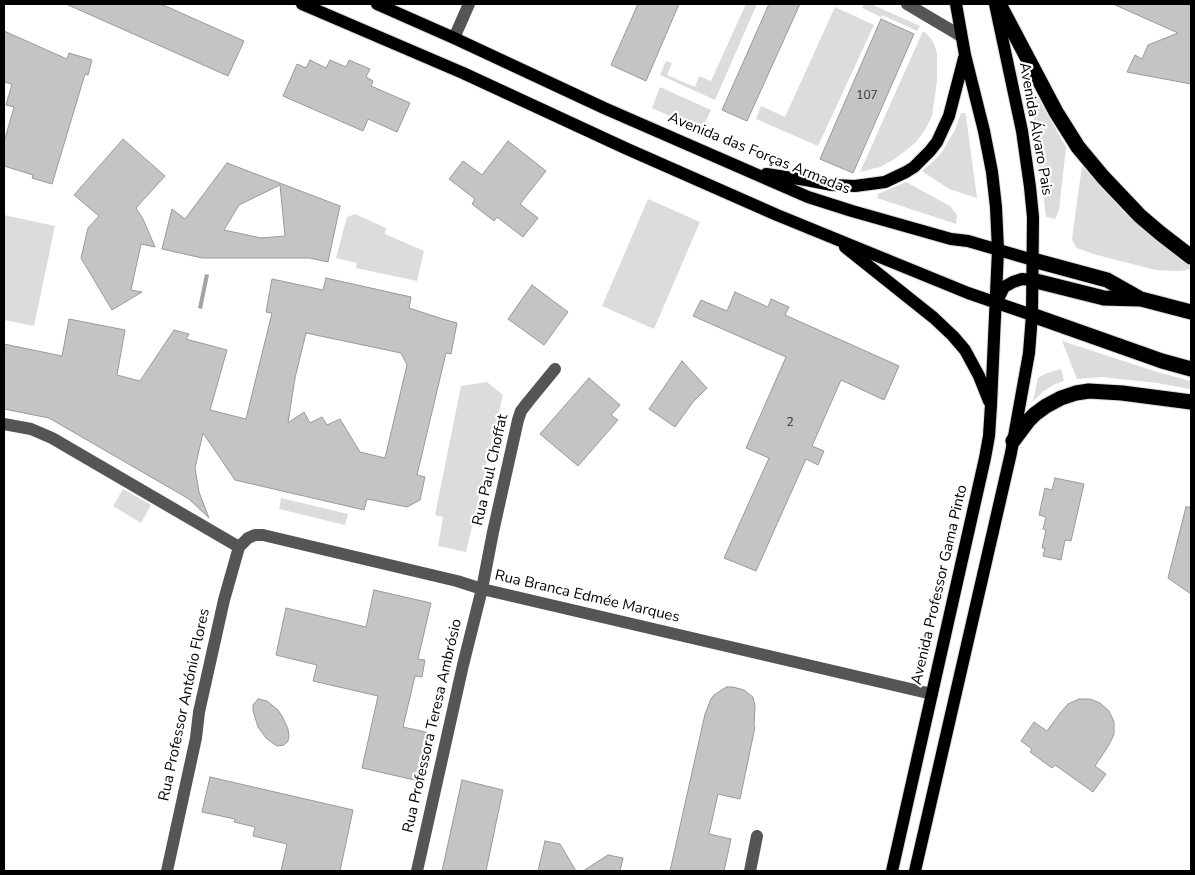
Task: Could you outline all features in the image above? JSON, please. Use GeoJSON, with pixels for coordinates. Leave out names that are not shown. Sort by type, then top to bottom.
{"type":"FeatureCollection","features":[{"type":"Feature","properties":{"kind":"highway"},"geometry":{"type":"LineString","coordinates":[[999,4],[1056,112],[1078,147],[1127,203],[1160,233],[1191,257]]}},
{"type":"Feature","properties":{"kind":"highway","name":"Avenida das Forças Armadas"},"geometry":{"type":"LineString","coordinates":[[1033,260],[1107,280],[1141,299]]}},
{"type":"Feature","properties":{"kind":"highway","name":"Avenida das Forças Armadas"},"geometry":{"type":"LineString","coordinates":[[1032,280],[1104,298],[1141,299],[1191,312]]}},
{"type":"Feature","properties":{"kind":"highway"},"geometry":{"type":"LineString","coordinates":[[1032,315],[1162,361],[1191,369]]}},
{"type":"Feature","properties":{"kind":"highway"},"geometry":{"type":"LineString","coordinates":[[1014,441],[1035,414],[1061,398],[1076,393],[1122,393],[1191,402]]}},
{"type":"Feature","properties":{"kind":"main road"},"geometry":{"type":"LineString","coordinates":[[302,4],[463,73],[697,180],[835,239],[968,293],[1032,315],[1029,353],[1014,441],[915,871]]}},
{"type":"Feature","properties":{"kind":"main road","name":"Avenida das Forças Armadas"},"geometry":{"type":"LineString","coordinates":[[377,4],[604,108],[808,197],[852,211],[1033,260]]}},
{"type":"Feature","properties":{"kind":"main road"},"geometry":{"type":"LineString","coordinates":[[956,4],[965,55],[992,172],[998,250]]}},
{"type":"Feature","properties":{"kind":"main road","name":"Avenida Álvaro Pais"},"geometry":{"type":"LineString","coordinates":[[995,4],[1023,140],[1033,217],[1032,315]]}},
{"type":"Feature","properties":{"kind":"main road"},"geometry":{"type":"LineString","coordinates":[[749,172],[832,185],[855,186],[885,182],[900,175],[914,167],[937,142],[949,116],[965,55]]}},
{"type":"Feature","properties":{"kind":"main road"},"geometry":{"type":"LineString","coordinates":[[835,239],[934,318],[953,336],[964,350],[979,376],[991,405]]}},
{"type":"Feature","properties":{"kind":"main road","name":"Avenida Professor Gama Pinto"},"geometry":{"type":"LineString","coordinates":[[892,871],[989,436],[998,250]]}},
{"type":"Feature","properties":{"kind":"main road","name":"Avenida das Forças Armadas"},"geometry":{"type":"LineString","coordinates":[[996,303],[1004,287],[1022,279],[1032,280]]}},
{"type":"Feature","properties":{"kind":"street"},"geometry":{"type":"LineString","coordinates":[[454,38],[469,4]]}},
{"type":"Feature","properties":{"kind":"street"},"geometry":{"type":"LineString","coordinates":[[907,4],[961,36]]}},
{"type":"Feature","properties":{"kind":"street","name":"Rua Paul Choffat"},"geometry":{"type":"LineString","coordinates":[[482,589],[518,420],[528,402],[555,369]]}},
{"type":"Feature","properties":{"kind":"street"},"geometry":{"type":"LineString","coordinates":[[4,424],[31,429],[52,438],[240,547]]}},
{"type":"Feature","properties":{"kind":"street","name":"Rua Branca Edmée Marques"},"geometry":{"type":"LineString","coordinates":[[240,547],[248,538],[260,535],[932,694]]}},
{"type":"Feature","properties":{"kind":"street","name":"Rua Professor António Flores"},"geometry":{"type":"LineString","coordinates":[[167,871],[224,600],[240,547]]}},
{"type":"Feature","properties":{"kind":"street","name":"Rua Professora Teresa Ambrósio"},"geometry":{"type":"LineString","coordinates":[[416,871],[482,589]]}},
{"type":"Feature","properties":{"kind":"street"},"geometry":{"type":"LineString","coordinates":[[750,871],[757,836]]}},
{"type":"Feature","properties":{"kind":"shaded area"},"geometry":{"type":"Polygon","coordinates":[[[746,4],[757,4],[715,100],[660,75],[666,61],[672,63],[667,75],[695,87],[699,76],[711,81],[746,4]]]}},
{"type":"Feature","properties":{"kind":"shaded area"},"geometry":{"type":"Polygon","coordinates":[[[864,4],[871,4],[920,26],[917,31],[882,15],[881,17],[862,8],[864,4]]]}},
{"type":"Feature","properties":{"kind":"shaded area"},"geometry":{"type":"Polygon","coordinates":[[[835,7],[874,25],[818,146],[756,119],[761,106],[785,117],[835,7]]]}},
{"type":"Feature","properties":{"kind":"shaded area"},"geometry":{"type":"Polygon","coordinates":[[[923,31],[930,37],[937,53],[937,81],[932,116],[916,142],[904,152],[880,167],[860,172],[923,31]]]}},
{"type":"Feature","properties":{"kind":"shaded area"},"geometry":{"type":"Polygon","coordinates":[[[660,87],[711,110],[702,130],[652,108],[660,87]]]}},
{"type":"Feature","properties":{"kind":"shaded area"},"geometry":{"type":"Polygon","coordinates":[[[1032,93],[1037,96],[1066,147],[1059,210],[1055,219],[1046,217],[1032,93]]]}},
{"type":"Feature","properties":{"kind":"shaded area"},"geometry":{"type":"Polygon","coordinates":[[[961,113],[965,113],[966,116],[977,198],[949,189],[922,171],[942,152],[955,130],[961,113]]]}},
{"type":"Feature","properties":{"kind":"shaded area"},"geometry":{"type":"Polygon","coordinates":[[[1082,166],[1125,213],[1191,267],[1191,269],[1179,271],[1156,270],[1077,248],[1072,238],[1082,166]]]}},
{"type":"Feature","properties":{"kind":"shaded area"},"geometry":{"type":"Polygon","coordinates":[[[906,182],[950,206],[957,215],[956,224],[877,198],[878,194],[906,182]]]}},
{"type":"Feature","properties":{"kind":"shaded area"},"geometry":{"type":"Polygon","coordinates":[[[648,199],[700,222],[654,329],[602,306],[648,199]]]}},
{"type":"Feature","properties":{"kind":"shaded area"},"geometry":{"type":"Polygon","coordinates":[[[355,214],[386,228],[385,234],[424,251],[417,281],[356,268],[357,263],[336,258],[347,217],[355,214]]]}},
{"type":"Feature","properties":{"kind":"shaded area"},"geometry":{"type":"Polygon","coordinates":[[[4,215],[55,226],[34,326],[4,320],[4,215]]]}},
{"type":"Feature","properties":{"kind":"shaded area"},"geometry":{"type":"Polygon","coordinates":[[[205,274],[209,275],[202,309],[198,308],[205,274]]]}},
{"type":"Feature","properties":{"kind":"shaded area"},"geometry":{"type":"Polygon","coordinates":[[[1062,341],[1190,381],[1190,389],[1102,377],[1077,379],[1062,341]]]}},
{"type":"Feature","properties":{"kind":"shaded area"},"geometry":{"type":"Polygon","coordinates":[[[1061,369],[1064,381],[1053,385],[1033,401],[1038,378],[1061,369]]]}},
{"type":"Feature","properties":{"kind":"shaded area"},"geometry":{"type":"Polygon","coordinates":[[[487,382],[503,395],[466,552],[438,546],[443,517],[435,515],[461,386],[487,382]]]}},
{"type":"Feature","properties":{"kind":"shaded area"},"geometry":{"type":"Polygon","coordinates":[[[123,489],[151,505],[141,523],[113,506],[123,489]]]}},
{"type":"Feature","properties":{"kind":"shaded area"},"geometry":{"type":"Polygon","coordinates":[[[281,498],[348,514],[345,525],[279,509],[281,498]]]}},
{"type":"Feature","properties":{"kind":"building"},"geometry":{"type":"Polygon","coordinates":[[[66,4],[161,4],[244,41],[228,76],[66,4]]]}},
{"type":"Feature","properties":{"kind":"building"},"geometry":{"type":"Polygon","coordinates":[[[638,4],[679,4],[646,81],[611,65],[638,4]]]}},
{"type":"Feature","properties":{"kind":"building"},"geometry":{"type":"Polygon","coordinates":[[[769,4],[800,4],[747,121],[722,110],[769,4]]]}},
{"type":"Feature","properties":{"kind":"building"},"geometry":{"type":"Polygon","coordinates":[[[1113,4],[1191,4],[1191,84],[1127,72],[1135,55],[1142,59],[1148,45],[1178,33],[1113,4]]]}},
{"type":"Feature","properties":{"kind":"building"},"geometry":{"type":"Polygon","coordinates":[[[881,19],[914,34],[853,173],[820,159],[881,19]]]}},
{"type":"Feature","properties":{"kind":"building"},"geometry":{"type":"Polygon","coordinates":[[[4,31],[67,59],[69,53],[92,60],[88,75],[85,74],[52,184],[32,178],[33,175],[4,166],[4,142],[14,107],[6,105],[12,84],[4,82],[4,31]]]}},
{"type":"Feature","properties":{"kind":"building"},"geometry":{"type":"Polygon","coordinates":[[[310,60],[326,68],[330,60],[346,67],[349,60],[370,69],[366,77],[373,81],[371,86],[410,103],[397,132],[368,119],[363,131],[283,96],[297,64],[306,68],[310,60]]]}},
{"type":"Feature","properties":{"kind":"building"},"geometry":{"type":"Polygon","coordinates":[[[123,139],[165,176],[136,208],[155,247],[141,244],[131,290],[142,292],[112,310],[81,258],[88,228],[99,216],[74,195],[123,139]]]}},
{"type":"Feature","properties":{"kind":"building"},"geometry":{"type":"Polygon","coordinates":[[[508,141],[546,171],[520,204],[538,218],[523,237],[497,217],[494,221],[472,204],[475,199],[449,179],[463,161],[482,175],[508,141]]]}},
{"type":"Feature","properties":{"kind":"building"},"geometry":{"type":"Polygon","coordinates":[[[227,163],[340,206],[328,262],[309,258],[202,258],[162,249],[172,209],[185,219],[227,163]],[[280,185],[239,205],[224,230],[261,238],[285,236],[280,185]]]}},
{"type":"Feature","properties":{"kind":"building"},"geometry":{"type":"Polygon","coordinates":[[[326,278],[411,297],[409,308],[457,323],[451,354],[446,353],[417,475],[425,477],[420,500],[407,507],[367,499],[364,510],[235,480],[203,433],[195,468],[199,492],[209,518],[189,499],[49,418],[4,409],[4,344],[62,356],[69,319],[125,330],[117,375],[140,381],[174,330],[189,334],[186,339],[227,350],[210,410],[246,419],[272,313],[266,312],[272,279],[323,290],[326,278]],[[306,333],[295,378],[288,423],[304,412],[310,423],[322,417],[327,425],[340,419],[360,452],[385,458],[407,365],[401,353],[306,333]]]}},
{"type":"Feature","properties":{"kind":"building"},"geometry":{"type":"Polygon","coordinates":[[[532,285],[568,312],[544,345],[508,319],[532,285]]]}},
{"type":"Feature","properties":{"kind":"building"},"geometry":{"type":"Polygon","coordinates":[[[735,292],[768,307],[771,299],[789,307],[785,315],[899,366],[884,400],[841,380],[812,446],[824,451],[818,465],[806,459],[756,571],[724,558],[769,458],[746,448],[786,357],[693,316],[701,300],[727,311],[735,292]]]}},
{"type":"Feature","properties":{"kind":"building"},"geometry":{"type":"Polygon","coordinates":[[[682,361],[707,388],[693,402],[675,427],[649,409],[682,361]]]}},
{"type":"Feature","properties":{"kind":"building"},"geometry":{"type":"Polygon","coordinates":[[[589,378],[620,405],[611,415],[618,420],[578,466],[540,434],[589,378]]]}},
{"type":"Feature","properties":{"kind":"building"},"geometry":{"type":"Polygon","coordinates":[[[1055,478],[1084,484],[1071,541],[1065,540],[1061,560],[1043,556],[1045,548],[1042,548],[1046,530],[1043,529],[1046,517],[1039,515],[1045,488],[1052,490],[1055,478]]]}},
{"type":"Feature","properties":{"kind":"building"},"geometry":{"type":"Polygon","coordinates":[[[1186,507],[1191,507],[1191,594],[1168,578],[1186,507]]]}},
{"type":"Feature","properties":{"kind":"building"},"geometry":{"type":"Polygon","coordinates":[[[374,590],[431,603],[418,659],[425,660],[422,677],[415,676],[403,727],[430,733],[419,781],[362,768],[378,696],[313,681],[317,665],[276,655],[286,608],[366,627],[374,590]]]}},
{"type":"Feature","properties":{"kind":"building"},"geometry":{"type":"Polygon","coordinates":[[[727,687],[744,690],[753,697],[755,727],[740,799],[718,794],[709,834],[731,839],[724,871],[670,871],[705,714],[714,695],[727,687]]]}},
{"type":"Feature","properties":{"kind":"building"},"geometry":{"type":"Polygon","coordinates":[[[258,699],[267,701],[282,716],[289,736],[288,741],[284,745],[277,746],[271,742],[258,727],[253,705],[258,699]]]}},
{"type":"Feature","properties":{"kind":"building"},"geometry":{"type":"Polygon","coordinates":[[[1079,699],[1090,699],[1100,703],[1109,711],[1114,722],[1114,734],[1095,766],[1106,774],[1093,792],[1055,765],[1052,768],[1030,752],[1032,749],[1021,741],[1034,722],[1047,731],[1068,704],[1079,699]]]}},
{"type":"Feature","properties":{"kind":"building"},"geometry":{"type":"Polygon","coordinates":[[[210,777],[353,810],[340,871],[281,871],[287,844],[253,836],[255,827],[234,822],[235,819],[202,812],[210,777]]]}},
{"type":"Feature","properties":{"kind":"building"},"geometry":{"type":"Polygon","coordinates":[[[462,780],[503,790],[486,871],[442,871],[462,780]]]}},
{"type":"Feature","properties":{"kind":"building"},"geometry":{"type":"Polygon","coordinates":[[[545,841],[560,844],[576,871],[538,871],[545,841]]]}},
{"type":"Feature","properties":{"kind":"building"},"geometry":{"type":"Polygon","coordinates":[[[608,855],[623,858],[620,871],[583,871],[608,855]]]}}]}
